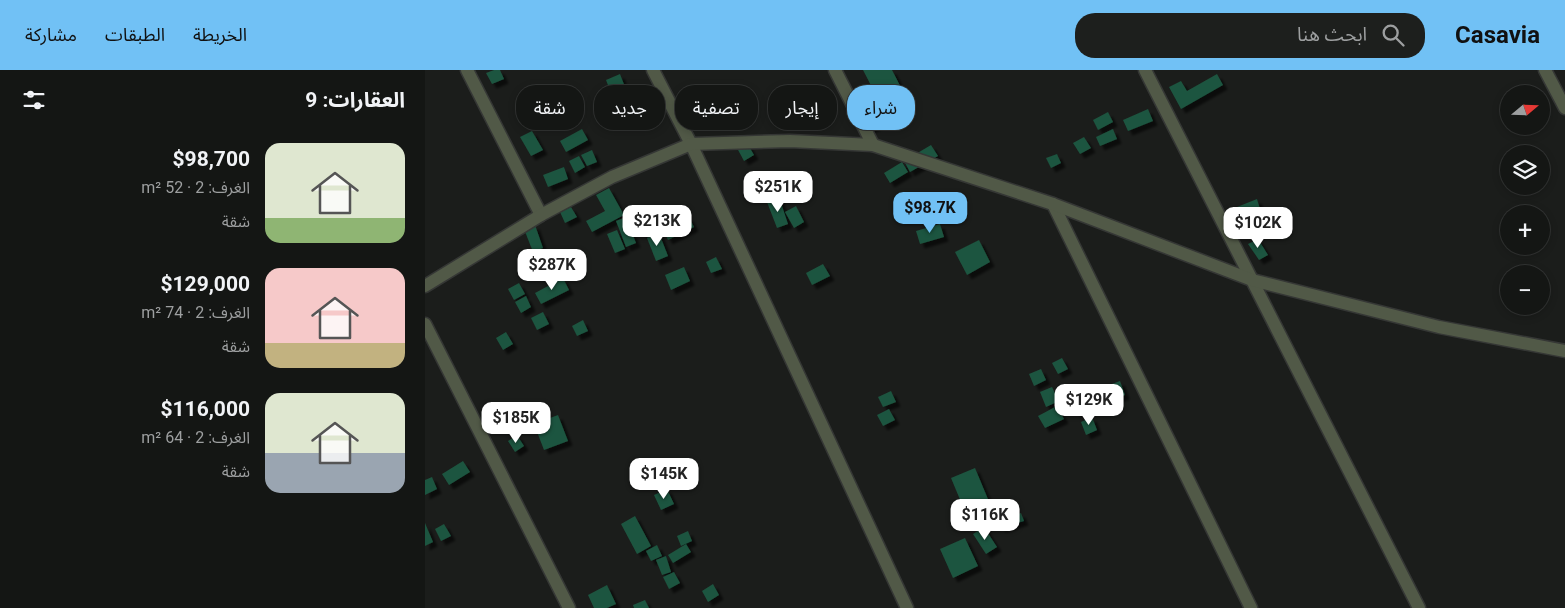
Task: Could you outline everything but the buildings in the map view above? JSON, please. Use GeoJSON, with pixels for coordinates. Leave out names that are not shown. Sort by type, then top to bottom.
{"type":"FeatureCollection","features":[{"type":"Feature","properties":{"kind":"street"},"geometry":{"type":"LineString","coordinates":[[467,70],[541,215]]}},
{"type":"Feature","properties":{"kind":"street"},"geometry":{"type":"LineString","coordinates":[[653,70],[691,144],[907,608]]}},
{"type":"Feature","properties":{"kind":"street"},"geometry":{"type":"LineString","coordinates":[[835,70],[873,144]]}},
{"type":"Feature","properties":{"kind":"street"},"geometry":{"type":"LineString","coordinates":[[1145,70],[1419,608]]}},
{"type":"Feature","properties":{"kind":"street"},"geometry":{"type":"LineString","coordinates":[[1545,70],[1565,108]]}},
{"type":"Feature","properties":{"kind":"street"},"geometry":{"type":"LineString","coordinates":[[425,286],[541,215],[612,177],[691,144],[790,141],[873,144],[1053,204],[1252,280],[1439,328],[1565,351]]}},
{"type":"Feature","properties":{"kind":"street"},"geometry":{"type":"LineString","coordinates":[[1053,204],[1251,608]]}},
{"type":"Feature","properties":{"kind":"street"},"geometry":{"type":"LineString","coordinates":[[425,324],[569,608]]}}]}
